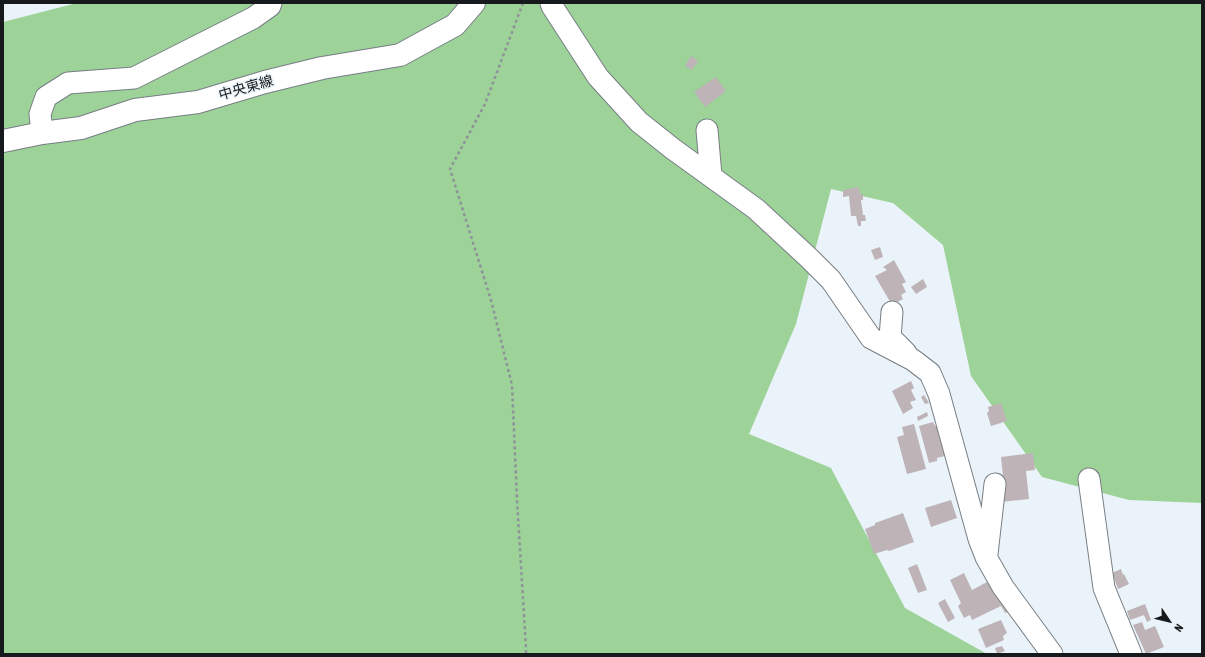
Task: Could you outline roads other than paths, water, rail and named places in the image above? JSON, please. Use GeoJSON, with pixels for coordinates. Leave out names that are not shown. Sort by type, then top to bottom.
{"type":"FeatureCollection","features":[{"type":"Feature","properties":{"kind":"street"},"geometry":{"type":"LineString","coordinates":[[42,133],[40,114],[46,97],[68,83],[134,78],[254,18],[270,6],[271,3]]}},
{"type":"Feature","properties":{"kind":"street","name":"中央東線"},"geometry":{"type":"LineString","coordinates":[[3,141],[42,133],[81,128],[135,110],[198,102],[266,82],[322,68],[400,55],[455,25],[474,3]]}},
{"type":"Feature","properties":{"kind":"street"},"geometry":{"type":"LineString","coordinates":[[552,3],[552,6],[598,77],[634,116],[668,144],[756,209],[809,258],[831,280],[872,338],[913,360]]}},
{"type":"Feature","properties":{"kind":"street"},"geometry":{"type":"LineString","coordinates":[[707,130],[711,176]]}},
{"type":"Feature","properties":{"kind":"street"},"geometry":{"type":"LineString","coordinates":[[892,312],[890,337],[913,360],[930,373],[940,394],[979,539],[986,557],[1003,587],[1052,654]]}},
{"type":"Feature","properties":{"kind":"street"},"geometry":{"type":"LineString","coordinates":[[1089,479],[1104,588],[1131,654]]}},
{"type":"Feature","properties":{"kind":"street"},"geometry":{"type":"LineString","coordinates":[[986,557],[995,484]]}}]}
